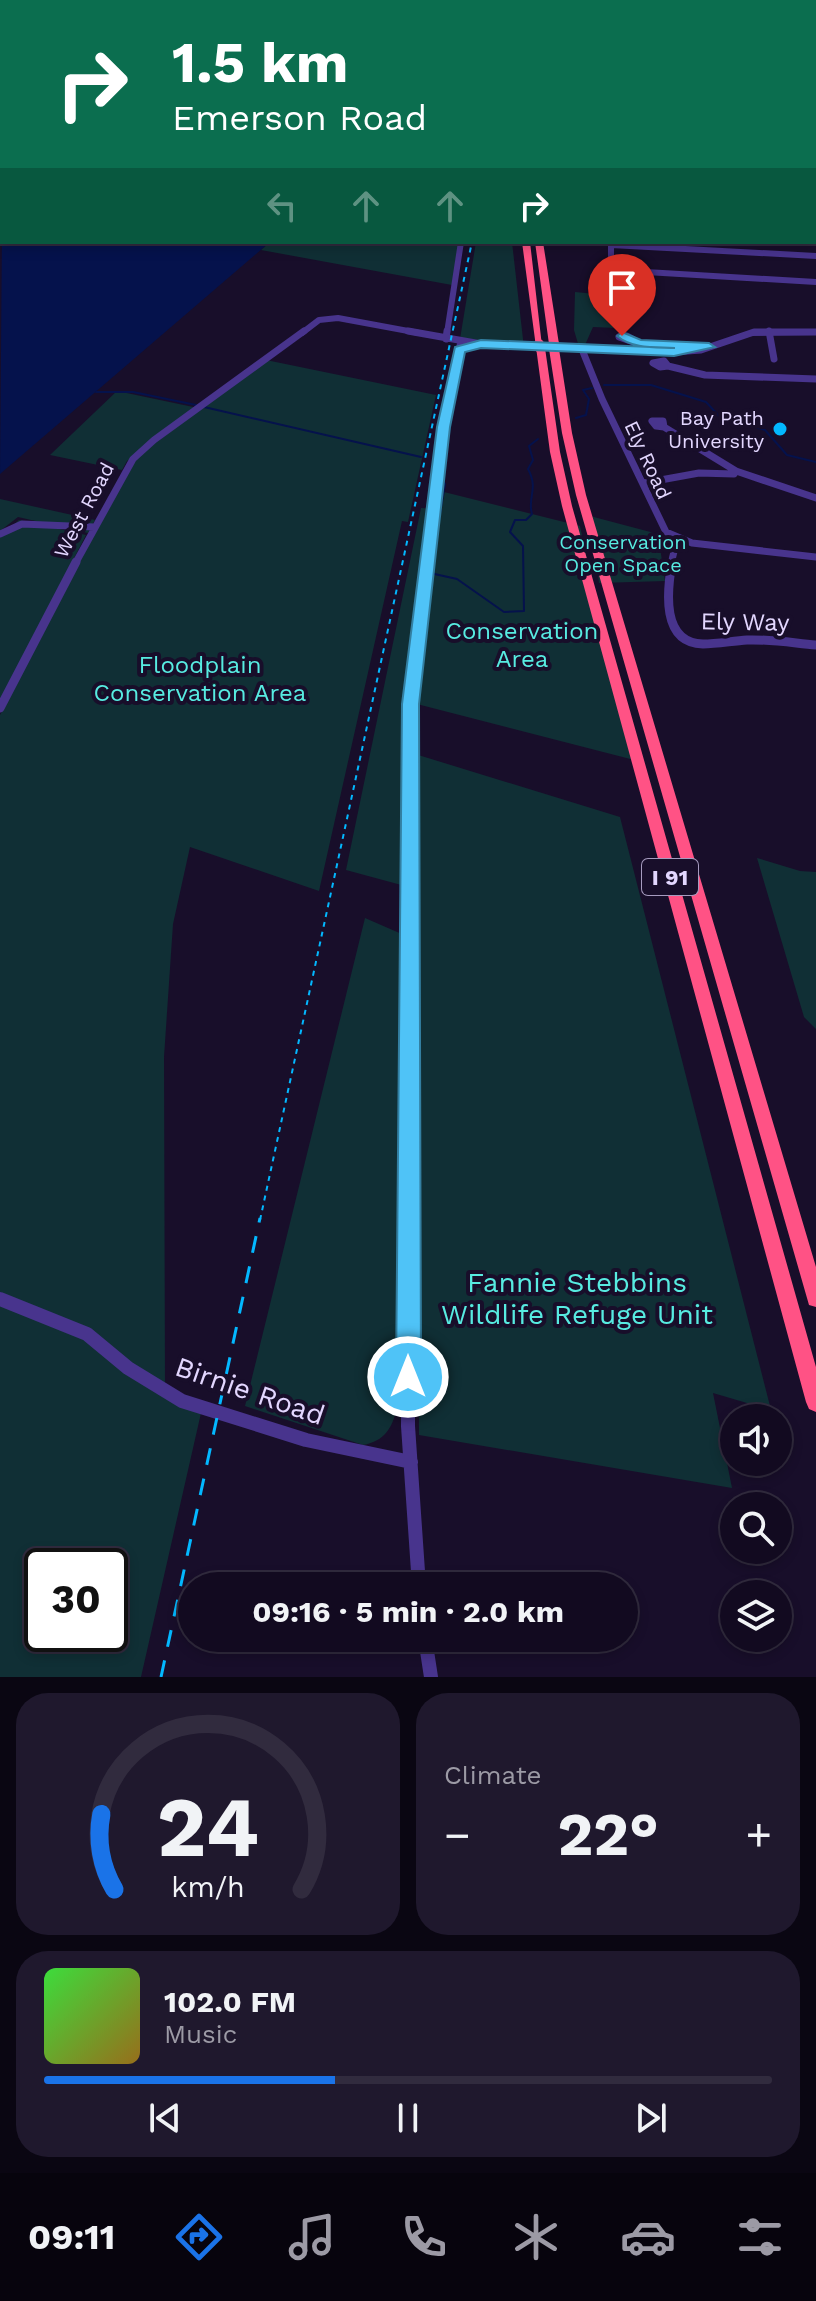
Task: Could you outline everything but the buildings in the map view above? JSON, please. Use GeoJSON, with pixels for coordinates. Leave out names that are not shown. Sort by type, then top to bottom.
{"type":"FeatureCollection","features":[{"type":"Feature","properties":{"kind":"highway","name":"I 91"},"geometry":{"type":"LineString","coordinates":[[526,244],[581,495],[816,1298]]}},
{"type":"Feature","properties":{"kind":"highway","name":"I 91"},"geometry":{"type":"LineString","coordinates":[[539,244],[555,452],[567,506],[816,1402]]}},
{"type":"Feature","properties":{"kind":"street"},"geometry":{"type":"LineString","coordinates":[[461,244],[446,339],[460,346],[481,344],[674,352],[709,347],[746,333],[769,330],[816,332]]}},
{"type":"Feature","properties":{"kind":"street"},"geometry":{"type":"LineString","coordinates":[[611,244],[612,270],[617,280]]}},
{"type":"Feature","properties":{"kind":"street"},"geometry":{"type":"LineString","coordinates":[[646,244],[816,256]]}},
{"type":"Feature","properties":{"kind":"street"},"geometry":{"type":"LineString","coordinates":[[612,270],[816,282]]}},
{"type":"Feature","properties":{"kind":"street","name":"West Road"},"geometry":{"type":"LineString","coordinates":[[0,708],[94,527],[128,465],[142,449],[303,330],[329,318],[446,339]]}},
{"type":"Feature","properties":{"kind":"street"},"geometry":{"type":"LineString","coordinates":[[769,330],[774,359]]}},
{"type":"Feature","properties":{"kind":"street"},"geometry":{"type":"LineString","coordinates":[[639,343],[709,347]]}},
{"type":"Feature","properties":{"kind":"street"},"geometry":{"type":"LineString","coordinates":[[418,1572],[411,1462],[408,867],[411,704],[437,463],[460,346]]}},
{"type":"Feature","properties":{"kind":"street","name":"Ely Road"},"geometry":{"type":"LineString","coordinates":[[581,347],[663,528],[677,539]]}},
{"type":"Feature","properties":{"kind":"street"},"geometry":{"type":"LineString","coordinates":[[668,366],[705,375],[816,379]]}},
{"type":"Feature","properties":{"kind":"street"},"geometry":{"type":"LineString","coordinates":[[664,427],[714,461],[742,475],[816,498]]}},
{"type":"Feature","properties":{"kind":"street"},"geometry":{"type":"LineString","coordinates":[[705,473],[714,461]]}},
{"type":"Feature","properties":{"kind":"street"},"geometry":{"type":"LineString","coordinates":[[644,483],[705,473],[742,475]]}},
{"type":"Feature","properties":{"kind":"street"},"geometry":{"type":"LineString","coordinates":[[0,534],[15,525],[32,522],[73,530],[94,527]]}},
{"type":"Feature","properties":{"kind":"street"},"geometry":{"type":"LineString","coordinates":[[677,539],[816,557]]}},
{"type":"Feature","properties":{"kind":"street","name":"Ely Way"},"geometry":{"type":"LineString","coordinates":[[677,539],[667,581],[674,626],[679,636],[699,644],[749,640],[816,645]]}},
{"type":"Feature","properties":{"kind":"street","name":"Birnie Road"},"geometry":{"type":"LineString","coordinates":[[0,1299],[87,1334],[128,1368],[182,1401],[241,1417],[306,1440],[411,1462]]}},
{"type":"Feature","properties":{"kind":"street"},"geometry":{"type":"LineString","coordinates":[[427,1652],[431,1677]]}},
{"type":"Feature","properties":{"kind":"green space"},"geometry":{"type":"Polygon","coordinates":[[[268,244],[462,244],[452,285],[261,250],[268,244]]]}},
{"type":"Feature","properties":{"kind":"green space"},"geometry":{"type":"Polygon","coordinates":[[[476,244],[512,244],[524,348],[460,339],[476,244]]]}},
{"type":"Feature","properties":{"kind":"green space"},"geometry":{"type":"Polygon","coordinates":[[[575,292],[607,295],[607,317],[616,328],[593,327],[581,354],[574,330],[575,292]]]}},
{"type":"Feature","properties":{"kind":"green space","name":"Floodplain Conservation Area"},"geometry":{"type":"Polygon","coordinates":[[[266,360],[436,395],[408,522],[402,521],[319,891],[190,847],[173,924],[164,1057],[165,1386],[86,1331],[0,1292],[0,715],[130,462],[266,360]]]}},
{"type":"Feature","properties":{"kind":"green space"},"geometry":{"type":"Polygon","coordinates":[[[117,391],[198,408],[127,461],[122,470],[50,455],[117,391]]]}},
{"type":"Feature","properties":{"kind":"green space","name":"Conservation Area"},"geometry":{"type":"Polygon","coordinates":[[[444,492],[580,526],[595,597],[642,762],[413,703],[405,886],[346,870],[421,508],[440,509],[444,492]]]}},
{"type":"Feature","properties":{"kind":"green space"},"geometry":{"type":"Polygon","coordinates":[[[0,499],[95,520],[88,533],[18,517],[0,531],[0,499]]]}},
{"type":"Feature","properties":{"kind":"green space","name":"Conservation Open Space"},"geometry":{"type":"Polygon","coordinates":[[[590,516],[658,534],[665,581],[599,583],[590,516]]]}},
{"type":"Feature","properties":{"kind":"green space","name":"Floodplain Conservation Area"},"geometry":{"type":"Polygon","coordinates":[[[19,520],[86,535],[0,702],[0,537],[19,520]]]}},
{"type":"Feature","properties":{"kind":"green space","name":"Fannie Stebbins Wildlife Refuge Unit"},"geometry":{"type":"Polygon","coordinates":[[[415,754],[620,817],[769,1404],[751,1404],[713,1393],[720,1428],[720,1476],[730,1476],[732,1488],[419,1435],[415,754]]]}},
{"type":"Feature","properties":{"kind":"green space"},"geometry":{"type":"Polygon","coordinates":[[[757,858],[800,871],[816,872],[816,1029],[804,1017],[757,858]]]}},
{"type":"Feature","properties":{"kind":"green space"},"geometry":{"type":"Polygon","coordinates":[[[365,918],[404,935],[397,1408],[393,1422],[382,1437],[363,1445],[245,1406],[365,918]]]}},
{"type":"Feature","properties":{"kind":"green space"},"geometry":{"type":"Polygon","coordinates":[[[0,1301],[81,1338],[201,1413],[141,1677],[0,1677],[0,1301]]]}},
{"type":"Feature","properties":{"kind":"shaded area"},"geometry":{"type":"Polygon","coordinates":[[[2,244],[268,244],[0,474],[2,244]]]}},
{"type":"Feature","properties":{"kind":"waterway"},"geometry":{"type":"LineString","coordinates":[[604,385],[651,385],[706,402],[719,416],[765,430],[787,455],[816,462]]}},
{"type":"Feature","properties":{"kind":"waterway"},"geometry":{"type":"LineString","coordinates":[[576,418],[586,415],[589,399],[583,390],[592,388]]}},
{"type":"Feature","properties":{"kind":"waterway"},"geometry":{"type":"LineString","coordinates":[[96,392],[133,392],[196,405]]}},
{"type":"Feature","properties":{"kind":"waterway"},"geometry":{"type":"LineString","coordinates":[[204,407],[421,457]]}},
{"type":"Feature","properties":{"kind":"waterway"},"geometry":{"type":"LineString","coordinates":[[440,476],[445,484],[430,573],[457,579],[504,612],[524,611],[523,546],[510,532],[515,520],[526,520],[532,514],[533,482],[528,469],[533,460],[529,446],[538,439]]}},
{"type":"Feature","properties":{"kind":"railway"},"geometry":{"type":"LineString","coordinates":[[260,1220],[472,244]]}},
{"type":"Feature","properties":{"kind":"railway"},"geometry":{"type":"LineString","coordinates":[[161,1677],[260,1218]]}},
{"type":"Feature","properties":{"kind":"place","name":"Bay Path University"},"geometry":{"type":"Point","coordinates":[780,429]}},
{"type":"Feature","properties":{"kind":"route"},"geometry":{"type":"LineString","coordinates":[[408,1377],[408,822],[411,704],[443,427],[459,350],[465,347],[481,344],[674,352],[698,351],[709,347],[699,344],[639,343],[622,336]]}}]}
